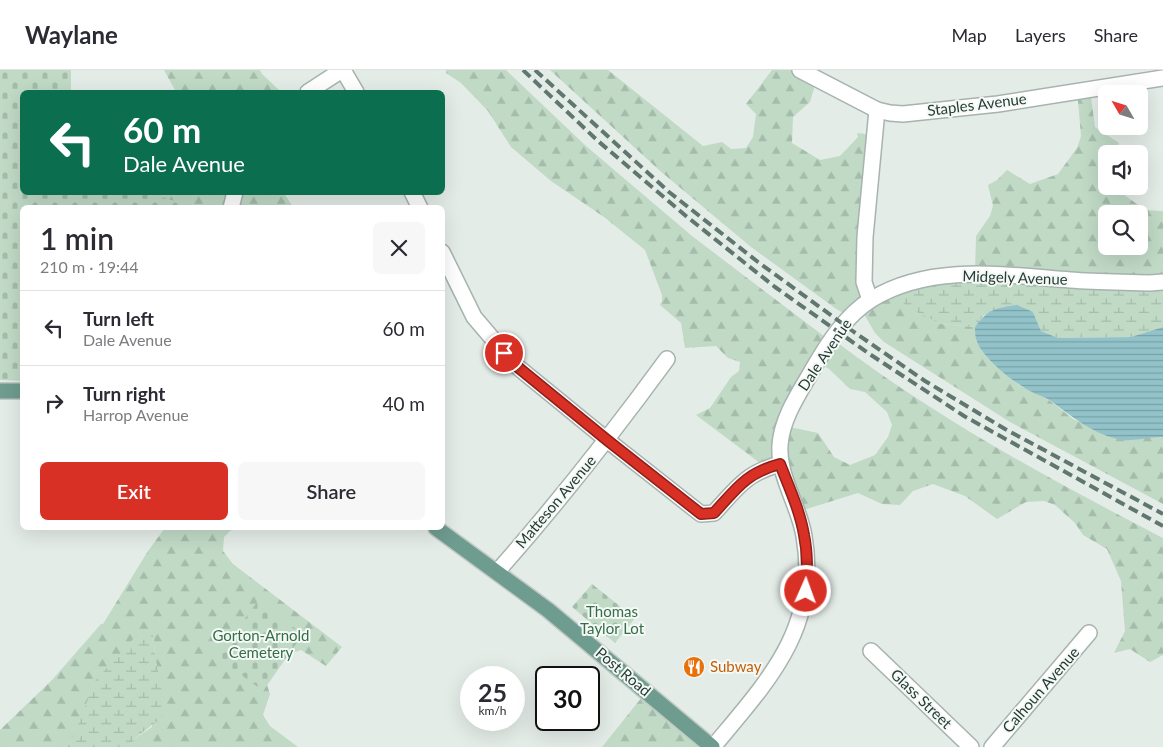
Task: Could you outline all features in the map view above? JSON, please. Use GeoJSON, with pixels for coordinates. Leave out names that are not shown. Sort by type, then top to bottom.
{"type":"FeatureCollection","features":[{"type":"Feature","properties":{"kind":"main road"},"geometry":{"type":"LineString","coordinates":[[0,391],[20,391]]}},
{"type":"Feature","properties":{"kind":"main road","name":"Post Road"},"geometry":{"type":"LineString","coordinates":[[439,530],[548,610],[713,747]]}},
{"type":"Feature","properties":{"kind":"street"},"geometry":{"type":"LineString","coordinates":[[311,90],[342,70],[355,90]]}},
{"type":"Feature","properties":{"kind":"street","name":"Staples Avenue"},"geometry":{"type":"LineString","coordinates":[[800,70],[877,110],[890,114],[930,112],[998,104],[1163,78]]}},
{"type":"Feature","properties":{"kind":"street"},"geometry":{"type":"LineString","coordinates":[[870,300],[864,282],[865,237],[877,110]]}},
{"type":"Feature","properties":{"kind":"street"},"geometry":{"type":"LineString","coordinates":[[445,258],[474,317],[514,364],[701,514],[714,513],[747,478],[763,468],[780,464],[805,537],[806,573],[803,607],[799,624],[785,654],[749,704],[713,747]]}},
{"type":"Feature","properties":{"kind":"street","name":"Midgely Avenue"},"geometry":{"type":"LineString","coordinates":[[870,300],[898,286],[959,274],[1008,274],[1108,282],[1163,282]]}},
{"type":"Feature","properties":{"kind":"street","name":"Dale Avenue"},"geometry":{"type":"LineString","coordinates":[[780,464],[780,444],[783,430],[795,401],[831,341],[853,313],[870,300]]}},
{"type":"Feature","properties":{"kind":"street","name":"Matteson Avenue"},"geometry":{"type":"LineString","coordinates":[[497,572],[558,502],[667,359]]}},
{"type":"Feature","properties":{"kind":"street","name":"Calhoun Avenue"},"geometry":{"type":"LineString","coordinates":[[992,747],[1089,633]]}},
{"type":"Feature","properties":{"kind":"street","name":"Glass Street"},"geometry":{"type":"LineString","coordinates":[[871,651],[970,747]]}},
{"type":"Feature","properties":{"kind":"green space"},"geometry":{"type":"Polygon","coordinates":[[[0,70],[71,70],[71,90],[20,90],[20,195],[155,195],[188,205],[20,205],[20,381],[0,380],[0,70]]]}},
{"type":"Feature","properties":{"kind":"green space"},"geometry":{"type":"Polygon","coordinates":[[[164,70],[260,70],[279,90],[175,90],[164,70]]]}},
{"type":"Feature","properties":{"kind":"green space"},"geometry":{"type":"Polygon","coordinates":[[[446,70],[506,70],[586,146],[692,236],[829,340],[834,340],[912,396],[994,446],[1163,538],[1163,655],[1150,662],[1130,649],[1114,653],[1125,631],[1121,581],[1107,549],[1083,535],[1075,523],[1055,505],[1044,501],[1026,502],[997,519],[965,496],[933,484],[913,491],[900,505],[882,504],[858,493],[800,511],[779,463],[762,467],[760,463],[696,415],[710,408],[731,377],[739,371],[740,362],[728,358],[716,346],[685,348],[681,323],[660,305],[662,295],[645,250],[604,217],[551,181],[511,147],[488,111],[461,83],[446,73],[446,70]],[[817,362],[785,426],[818,433],[834,457],[850,465],[875,455],[888,437],[892,425],[887,412],[865,392],[850,389],[829,369],[817,362]]]}},
{"type":"Feature","properties":{"kind":"green space"},"geometry":{"type":"Polygon","coordinates":[[[550,70],[608,70],[703,146],[722,142],[731,149],[746,148],[753,137],[756,114],[746,104],[772,70],[804,70],[817,78],[810,102],[793,117],[792,143],[820,160],[840,156],[858,137],[857,133],[874,135],[866,290],[890,290],[941,324],[975,327],[976,341],[986,356],[1019,385],[1049,400],[1073,419],[1118,439],[1134,440],[1151,436],[1163,437],[1163,504],[1010,422],[884,342],[875,333],[861,309],[849,317],[835,308],[751,247],[659,170],[550,70]]]}},
{"type":"Feature","properties":{"kind":"green space"},"geometry":{"type":"Polygon","coordinates":[[[1077,90],[1090,90],[1095,127],[1098,129],[1098,135],[1107,135],[1119,143],[1118,145],[1098,145],[1098,195],[1124,195],[1138,205],[1098,205],[1098,255],[1148,255],[1148,210],[1163,211],[1163,280],[975,271],[976,236],[990,216],[993,206],[988,185],[997,180],[1007,170],[1030,184],[1058,174],[1077,148],[1081,136],[1077,90]]]}},
{"type":"Feature","properties":{"kind":"green space"},"geometry":{"type":"Polygon","coordinates":[[[153,195],[285,195],[292,205],[152,205],[150,199],[153,195]]]}},
{"type":"Feature","properties":{"kind":"green space"},"geometry":{"type":"Polygon","coordinates":[[[1163,280],[1163,327],[1131,337],[1058,338],[1041,331],[1033,312],[984,315],[975,327],[941,324],[909,308],[890,291],[908,282],[1163,280]]]}},
{"type":"Feature","properties":{"kind":"green space"},"geometry":{"type":"Polygon","coordinates":[[[164,530],[231,530],[224,537],[223,551],[233,564],[342,647],[326,666],[301,650],[281,657],[267,685],[270,694],[263,715],[270,726],[298,747],[130,747],[134,739],[152,727],[155,655],[153,633],[66,747],[0,747],[0,730],[52,680],[103,624],[148,551],[164,530]]]}},
{"type":"Feature","properties":{"kind":"green space","name":"Thomas Taylor Lot"},"geometry":{"type":"Polygon","coordinates":[[[592,584],[635,618],[615,643],[572,607],[592,584]]]}},
{"type":"Feature","properties":{"kind":"green space","name":"Gorton-Arnold Cemetery"},"geometry":{"type":"Polygon","coordinates":[[[258,601],[303,634],[263,691],[217,657],[258,601]]]}},
{"type":"Feature","properties":{"kind":"green space"},"geometry":{"type":"Polygon","coordinates":[[[150,629],[153,633],[155,655],[165,705],[160,719],[134,739],[130,747],[66,747],[73,738],[95,681],[135,637],[150,629]]]}},
{"type":"Feature","properties":{"kind":"green space"},"geometry":{"type":"Polygon","coordinates":[[[646,692],[715,747],[602,747],[646,692]]]}},
{"type":"Feature","properties":{"kind":"water"},"geometry":{"type":"Polygon","coordinates":[[[1017,305],[1033,312],[1041,331],[1058,338],[1131,337],[1163,327],[1163,437],[1123,440],[1099,433],[1049,400],[1023,387],[1000,370],[981,349],[976,339],[975,327],[984,316],[993,310],[1017,305]]]}},
{"type":"Feature","properties":{"kind":"railway"},"geometry":{"type":"LineString","coordinates":[[523,70],[598,141],[686,216],[775,287],[868,353],[964,416],[1163,526]]}},
{"type":"Feature","properties":{"kind":"railway"},"geometry":{"type":"LineString","coordinates":[[535,70],[669,192],[758,262],[854,332],[925,381],[1005,429],[1163,514]]}},
{"type":"Feature","properties":{"kind":"place","name":"Subway"},"geometry":{"type":"Point","coordinates":[694,667]}},
{"type":"Feature","properties":{"kind":"route"},"geometry":{"type":"LineString","coordinates":[[504,353],[514,364],[701,514],[714,513],[747,478],[763,468],[780,464],[805,537],[806,591]]}}]}
